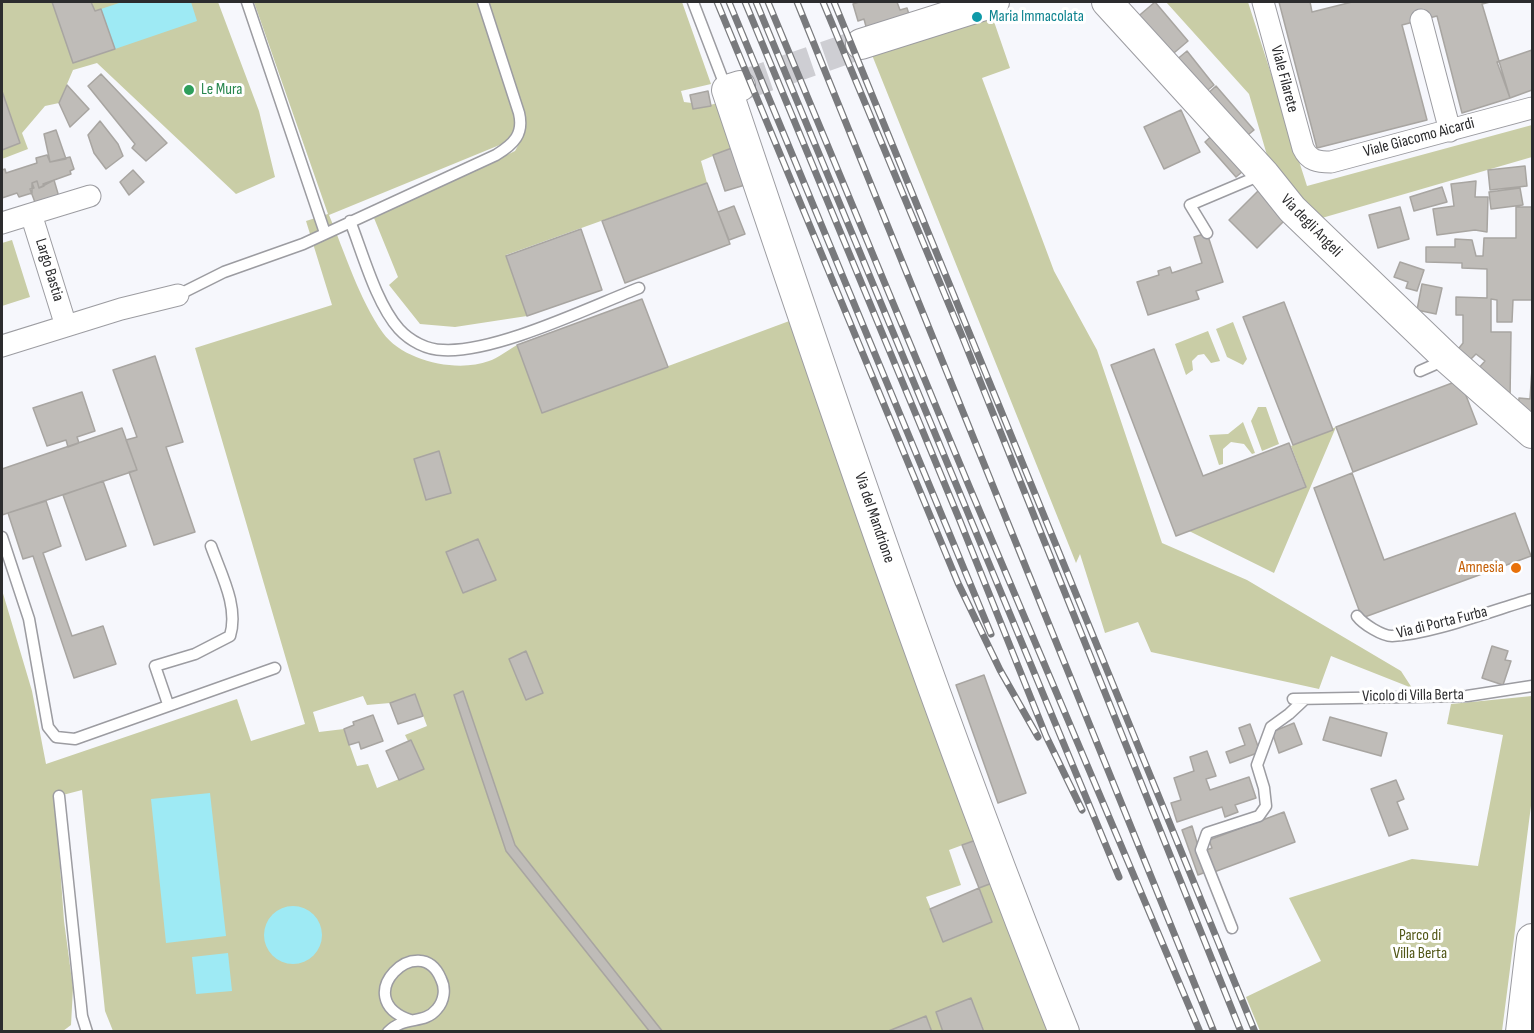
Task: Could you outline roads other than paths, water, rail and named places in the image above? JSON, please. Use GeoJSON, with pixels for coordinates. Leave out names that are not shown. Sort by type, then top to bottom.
{"type":"FeatureCollection","features":[{"type":"Feature","properties":{"kind":"street","name":"Via degli Angeli"},"geometry":{"type":"LineString","coordinates":[[1107,2],[1264,174],[1292,209],[1448,359],[1533,433]]}},
{"type":"Feature","properties":{"kind":"street","name":"Viale Filarete"},"geometry":{"type":"LineString","coordinates":[[1263,2],[1307,156]]}},
{"type":"Feature","properties":{"kind":"street"},"geometry":{"type":"LineString","coordinates":[[861,44],[980,4]]}},
{"type":"Feature","properties":{"kind":"street"},"geometry":{"type":"LineString","coordinates":[[1421,20],[1450,131]]}},
{"type":"Feature","properties":{"kind":"street","name":"Via del Mandrione"},"geometry":{"type":"LineString","coordinates":[[734,88],[976,809],[1064,1032]]}},
{"type":"Feature","properties":{"kind":"street","name":"Viale Giacomo Aicardi"},"geometry":{"type":"LineString","coordinates":[[1307,156],[1314,160],[1331,162],[1533,108]]}},
{"type":"Feature","properties":{"kind":"street"},"geometry":{"type":"LineString","coordinates":[[2,223],[90,196]]}},
{"type":"Feature","properties":{"kind":"street","name":"Largo Bastia"},"geometry":{"type":"LineString","coordinates":[[32,214],[66,326]]}},
{"type":"Feature","properties":{"kind":"street"},"geometry":{"type":"LineString","coordinates":[[2,346],[178,295]]}},
{"type":"Feature","properties":{"kind":"street"},"geometry":{"type":"LineString","coordinates":[[1521,1032],[1533,939]]}},
{"type":"Feature","properties":{"kind":"lane"},"geometry":{"type":"LineString","coordinates":[[247,2],[325,233]]}},
{"type":"Feature","properties":{"kind":"lane"},"geometry":{"type":"LineString","coordinates":[[178,295],[224,272],[303,244],[496,155],[519,136],[521,121],[517,103],[483,2]]}},
{"type":"Feature","properties":{"kind":"lane","name":"Via del Mandrione"},"geometry":{"type":"LineString","coordinates":[[693,2],[734,88]]}},
{"type":"Feature","properties":{"kind":"lane"},"geometry":{"type":"LineString","coordinates":[[1207,233],[1190,205],[1264,174]]}},
{"type":"Feature","properties":{"kind":"lane"},"geometry":{"type":"LineString","coordinates":[[350,221],[391,319],[409,338],[430,349],[456,350],[503,339],[639,288]]}},
{"type":"Feature","properties":{"kind":"lane"},"geometry":{"type":"LineString","coordinates":[[1420,371],[1448,359]]}},
{"type":"Feature","properties":{"kind":"lane"},"geometry":{"type":"LineString","coordinates":[[2,537],[29,619],[48,727],[56,737],[75,739],[168,704],[275,668]]}},
{"type":"Feature","properties":{"kind":"lane"},"geometry":{"type":"LineString","coordinates":[[168,704],[155,666],[217,644],[230,636],[235,622],[233,609],[211,546]]}},
{"type":"Feature","properties":{"kind":"lane","name":"Via di Porta Furba"},"geometry":{"type":"LineString","coordinates":[[1357,616],[1362,623],[1390,636],[1435,627],[1533,599]]}},
{"type":"Feature","properties":{"kind":"lane","name":"Vicolo di Villa Berta"},"geometry":{"type":"LineString","coordinates":[[1232,928],[1201,850],[1207,833],[1259,816],[1266,806],[1264,788],[1257,765],[1271,727],[1289,714],[1299,699],[1467,696],[1533,686]]}},
{"type":"Feature","properties":{"kind":"lane"},"geometry":{"type":"LineString","coordinates":[[59,796],[82,1016],[87,1032]]}},
{"type":"Feature","properties":{"kind":"lane"},"geometry":{"type":"LineString","coordinates":[[414,961],[433,968],[444,986],[442,1002],[428,1017],[399,1023],[388,1032],[393,1017],[386,986],[395,969],[414,961]]}},
{"type":"Feature","properties":{"kind":"lane"},"geometry":{"type":"LineString","coordinates":[[390,1006],[399,1015],[410,1020]]}},
{"type":"Feature","properties":{"kind":"lane"},"geometry":{"type":"LineString","coordinates":[[79,1032],[82,1016]]}},
{"type":"Feature","properties":{"kind":"water"},"geometry":{"type":"Polygon","coordinates":[[[122,2],[191,2],[197,21],[115,49],[101,9],[122,2]]]}},
{"type":"Feature","properties":{"kind":"water"},"geometry":{"type":"Polygon","coordinates":[[[210,793],[226,936],[166,943],[151,799],[210,793]]]}},
{"type":"Feature","properties":{"kind":"water"},"geometry":{"type":"Polygon","coordinates":[[[293,906],[304,908],[317,919],[322,935],[320,946],[309,959],[293,964],[282,962],[269,951],[264,935],[266,924],[277,911],[293,906]]]}},
{"type":"Feature","properties":{"kind":"water"},"geometry":{"type":"Polygon","coordinates":[[[228,953],[232,991],[196,994],[192,957],[228,953]]]}},
{"type":"Feature","properties":{"kind":"tunnel"},"geometry":{"type":"LineString","coordinates":[[740,86],[861,44]]}},
{"type":"Feature","properties":{"kind":"railway"},"geometry":{"type":"LineString","coordinates":[[717,2],[958,583],[1000,670],[1038,737]]}},
{"type":"Feature","properties":{"kind":"railway"},"geometry":{"type":"LineString","coordinates":[[729,2],[991,634]]}},
{"type":"Feature","properties":{"kind":"railway"},"geometry":{"type":"LineString","coordinates":[[745,2],[960,521],[1046,736],[1082,810]]}},
{"type":"Feature","properties":{"kind":"railway"},"geometry":{"type":"LineString","coordinates":[[756,2],[1119,877]]}},
{"type":"Feature","properties":{"kind":"railway"},"geometry":{"type":"LineString","coordinates":[[768,2],[969,486],[1200,1032]]}},
{"type":"Feature","properties":{"kind":"railway"},"geometry":{"type":"LineString","coordinates":[[797,2],[1214,1032]]}},
{"type":"Feature","properties":{"kind":"railway"},"geometry":{"type":"LineString","coordinates":[[823,2],[962,336],[1241,1032]]}},
{"type":"Feature","properties":{"kind":"railway"},"geometry":{"type":"LineString","coordinates":[[834,2],[1255,1032]]}},
{"type":"Feature","properties":{"kind":"place","name":"Maria Immacolata"},"geometry":{"type":"Point","coordinates":[977,17]}},
{"type":"Feature","properties":{"kind":"place","name":"Le Mura"},"geometry":{"type":"Point","coordinates":[189,90]}},
{"type":"Feature","properties":{"kind":"place","name":"Amnesia"},"geometry":{"type":"Point","coordinates":[1516,568]}},
{"type":"Feature","properties":{"kind":"park label","name":"Parco di Villa Berta"},"geometry":{"type":"Point","coordinates":[1420,945]}}]}
